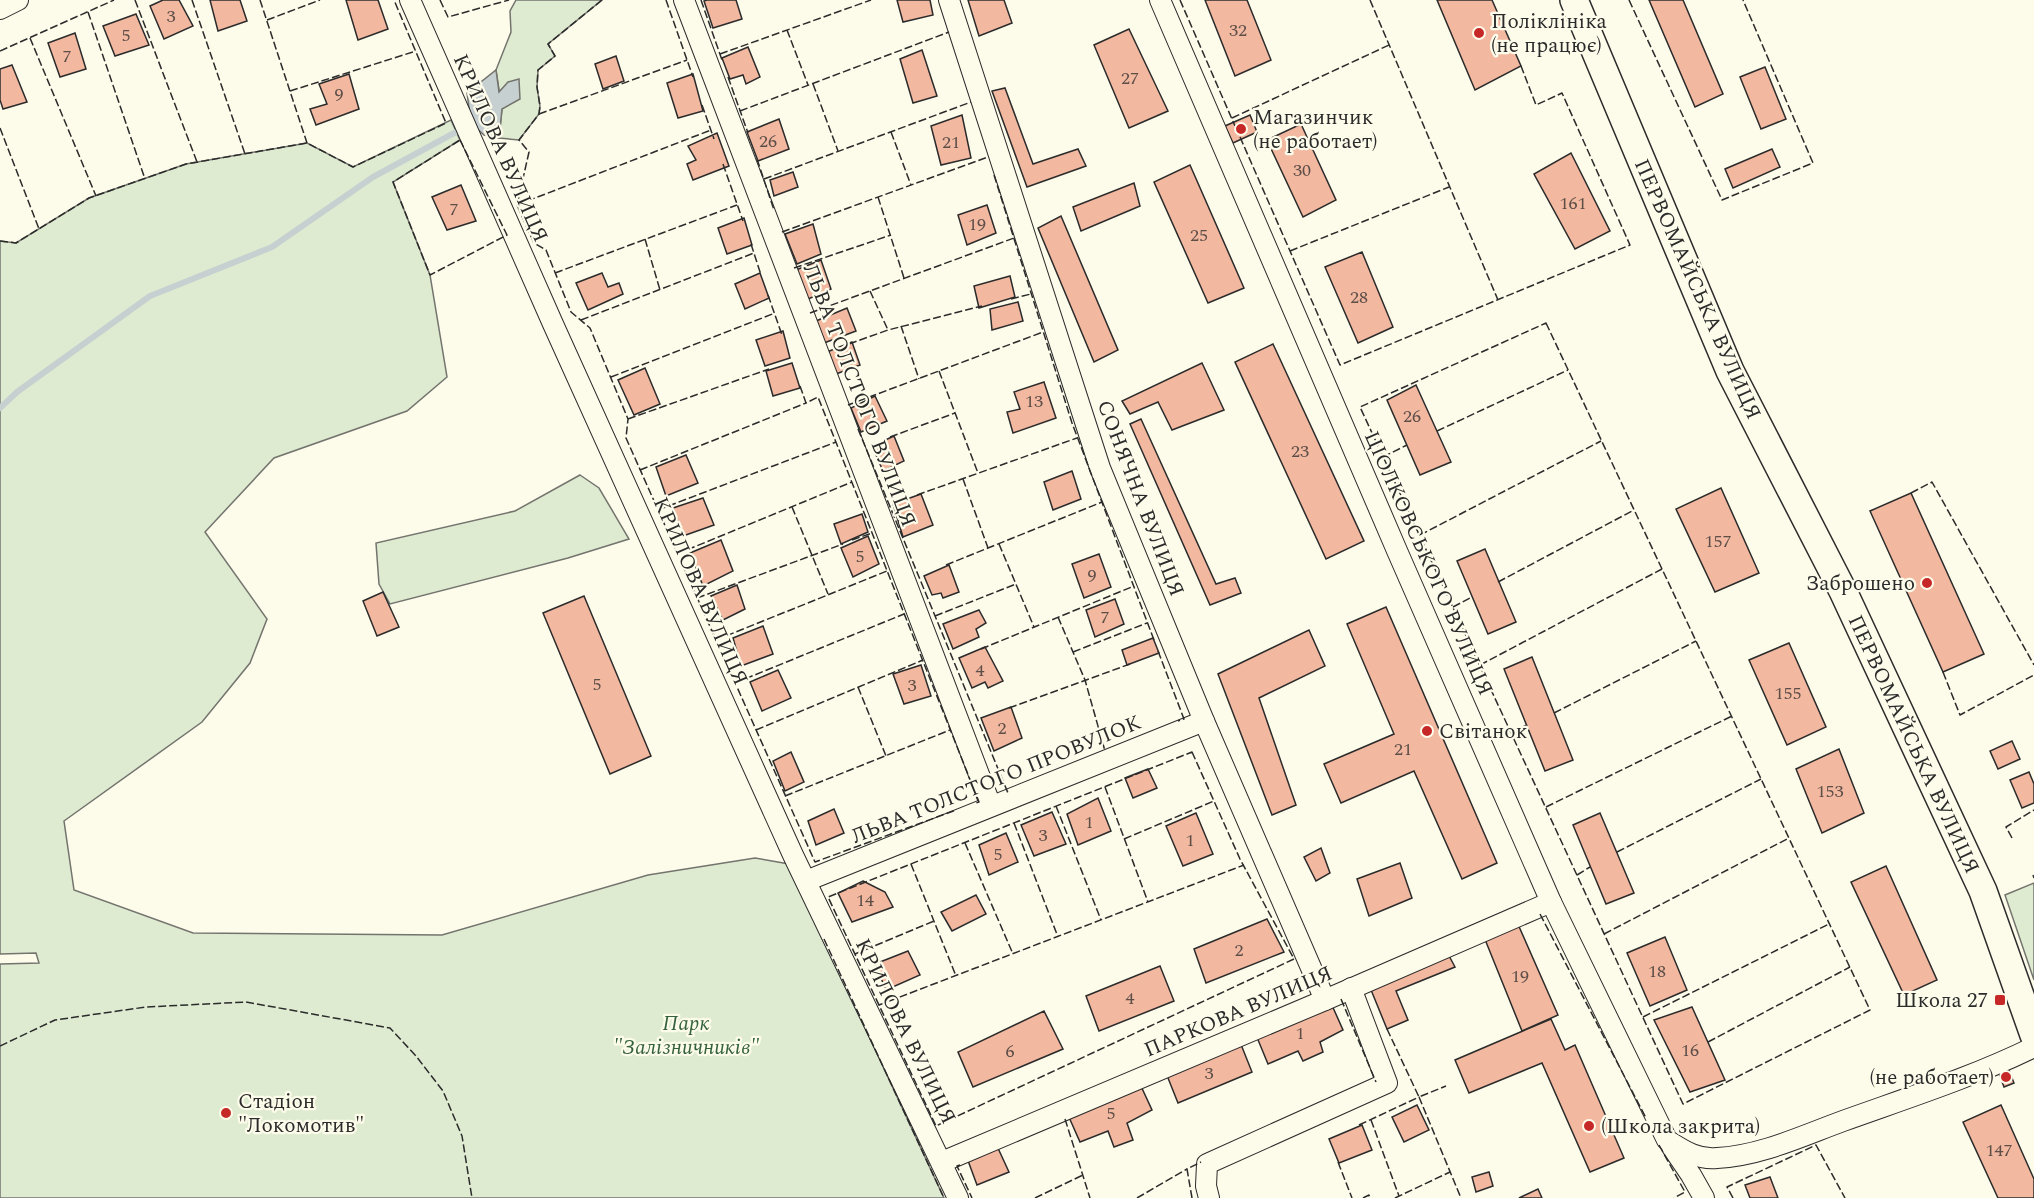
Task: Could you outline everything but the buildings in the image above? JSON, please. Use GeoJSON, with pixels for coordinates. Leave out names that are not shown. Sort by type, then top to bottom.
{"type":"FeatureCollection","features":[{"type":"Feature","properties":{"kind":"street"},"geometry":{"type":"LineString","coordinates":[[0,9],[18,0]]}},
{"type":"Feature","properties":{"kind":"street","name":"КРИЛОВА ВУЛИЦЯ"},"geometry":{"type":"LineString","coordinates":[[410,0],[553,324],[806,881],[958,1198]]}},
{"type":"Feature","properties":{"kind":"street","name":"ЛЬВА ТОЛСТОГО ВУЛИЦЯ"},"geometry":{"type":"LineString","coordinates":[[684,0],[991,806]]}},
{"type":"Feature","properties":{"kind":"street","name":"СОНЯЧНА ВУЛИЦЯ"},"geometry":{"type":"LineString","coordinates":[[949,0],[1100,468],[1204,721],[1325,1000]]}},
{"type":"Feature","properties":{"kind":"street","name":"ЦІОЛКОВСЬКОГО ВУЛИЦЯ"},"geometry":{"type":"LineString","coordinates":[[1160,0],[1551,902],[1667,1140],[1704,1198]]}},
{"type":"Feature","properties":{"kind":"street","name":"ПЕРВОМАЙСЬКА ВУЛИЦЯ"},"geometry":{"type":"LineString","coordinates":[[1574,0],[1730,371],[1843,591],[1983,891],[2034,1035]]}},
{"type":"Feature","properties":{"kind":"street","name":"ЛЬВА ТОЛСТОГО ПРОВУЛОК"},"geometry":{"type":"LineString","coordinates":[[806,881],[1204,721]]}},
{"type":"Feature","properties":{"kind":"street","name":"ПАРКОВА ВУЛИЦЯ"},"geometry":{"type":"LineString","coordinates":[[942,1162],[1551,902]]}},
{"type":"Feature","properties":{"kind":"street"},"geometry":{"type":"LineString","coordinates":[[1209,1198],[1206,1186],[1207,1164],[1387,1083],[1351,988]]}},
{"type":"Feature","properties":{"kind":"street"},"geometry":{"type":"LineString","coordinates":[[1667,1140],[1692,1156],[1715,1159],[1752,1154],[1926,1092],[2034,1047]]}},
{"type":"Feature","properties":{"kind":"green space"},"geometry":{"type":"Polygon","coordinates":[[[516,0],[602,0],[548,44],[555,56],[538,70],[539,114],[519,140],[499,138],[502,109],[496,70],[511,32],[510,11],[516,0]]]}},
{"type":"Feature","properties":{"kind":"green space","name":"Парк \"Залізничників\""},"geometry":{"type":"Polygon","coordinates":[[[451,120],[460,140],[393,182],[430,275],[447,377],[407,411],[274,458],[205,532],[267,619],[250,663],[202,722],[64,821],[74,890],[193,933],[442,935],[648,875],[755,858],[789,864],[944,1198],[0,1198],[0,964],[39,963],[36,953],[0,954],[0,241],[16,243],[89,198],[186,164],[307,143],[353,167],[451,120]]]}},
{"type":"Feature","properties":{"kind":"green space"},"geometry":{"type":"Polygon","coordinates":[[[580,475],[599,488],[629,539],[568,558],[390,604],[379,584],[376,543],[515,511],[580,475]]]}},
{"type":"Feature","properties":{"kind":"green space"},"geometry":{"type":"Polygon","coordinates":[[[2034,883],[2034,980],[2005,895],[2034,883]]]}},
{"type":"Feature","properties":{"kind":"shaded area"},"geometry":{"type":"Polygon","coordinates":[[[496,70],[499,92],[508,82],[519,79],[520,99],[502,109],[499,138],[484,135],[471,123],[467,93],[496,70]]]}},
{"type":"Feature","properties":{"kind":"waterway"},"geometry":{"type":"LineString","coordinates":[[0,408],[17,392],[150,296],[272,247],[373,177],[456,132]]}},
{"type":"Feature","properties":{"kind":"fence"},"geometry":{"type":"LineString","coordinates":[[0,51],[114,0]]}},
{"type":"Feature","properties":{"kind":"fence"},"geometry":{"type":"LineString","coordinates":[[135,0],[197,162]]}},
{"type":"Feature","properties":{"kind":"fence"},"geometry":{"type":"LineString","coordinates":[[192,0],[245,154]]}},
{"type":"Feature","properties":{"kind":"fence"},"geometry":{"type":"LineString","coordinates":[[260,0],[307,143]]}},
{"type":"Feature","properties":{"kind":"fence"},"geometry":{"type":"LineString","coordinates":[[267,20],[320,0]]}},
{"type":"Feature","properties":{"kind":"fence"},"geometry":{"type":"LineString","coordinates":[[0,241],[16,243],[89,198],[186,164],[307,143],[353,167],[446,123],[394,0]]}},
{"type":"Feature","properties":{"kind":"fence"},"geometry":{"type":"LineString","coordinates":[[440,0],[448,17],[509,0]]}},
{"type":"Feature","properties":{"kind":"fence"},"geometry":{"type":"LineString","coordinates":[[602,0],[548,44],[555,56],[538,70],[539,114],[519,140],[529,152],[517,205],[534,243],[546,250],[571,312],[590,328],[628,419],[626,438],[815,862],[956,810]]}},
{"type":"Feature","properties":{"kind":"fence"},"geometry":{"type":"LineString","coordinates":[[666,0],[693,77]]}},
{"type":"Feature","properties":{"kind":"fence"},"geometry":{"type":"LineString","coordinates":[[701,0],[722,60]]}},
{"type":"Feature","properties":{"kind":"fence"},"geometry":{"type":"LineString","coordinates":[[720,54],[871,0]]}},
{"type":"Feature","properties":{"kind":"fence"},"geometry":{"type":"LineString","coordinates":[[1180,0],[1235,126]]}},
{"type":"Feature","properties":{"kind":"fence"},"geometry":{"type":"LineString","coordinates":[[1370,0],[1498,300]]}},
{"type":"Feature","properties":{"kind":"fence"},"geometry":{"type":"LineString","coordinates":[[1629,0],[1722,200],[1813,163],[1743,0]]}},
{"type":"Feature","properties":{"kind":"fence"},"geometry":{"type":"LineString","coordinates":[[88,12],[145,179]]}},
{"type":"Feature","properties":{"kind":"fence"},"geometry":{"type":"LineString","coordinates":[[787,30],[808,85]]}},
{"type":"Feature","properties":{"kind":"fence"},"geometry":{"type":"LineString","coordinates":[[740,111],[949,32]]}},
{"type":"Feature","properties":{"kind":"fence"},"geometry":{"type":"LineString","coordinates":[[30,38],[96,196]]}},
{"type":"Feature","properties":{"kind":"fence"},"geometry":{"type":"LineString","coordinates":[[1232,118],[1389,45]]}},
{"type":"Feature","properties":{"kind":"fence"},"geometry":{"type":"LineString","coordinates":[[290,91],[416,51]]}},
{"type":"Feature","properties":{"kind":"fence"},"geometry":{"type":"LineString","coordinates":[[539,114],[687,60]]}},
{"type":"Feature","properties":{"kind":"fence"},"geometry":{"type":"LineString","coordinates":[[1240,137],[1340,365],[1630,245],[1562,93],[1536,105],[1521,66]]}},
{"type":"Feature","properties":{"kind":"fence"},"geometry":{"type":"LineString","coordinates":[[728,77],[748,133]]}},
{"type":"Feature","properties":{"kind":"fence"},"geometry":{"type":"LineString","coordinates":[[813,84],[838,151]]}},
{"type":"Feature","properties":{"kind":"fence"},"geometry":{"type":"LineString","coordinates":[[764,179],[971,102]]}},
{"type":"Feature","properties":{"kind":"fence"},"geometry":{"type":"LineString","coordinates":[[702,105],[714,139]]}},
{"type":"Feature","properties":{"kind":"fence"},"geometry":{"type":"LineString","coordinates":[[0,128],[39,229]]}},
{"type":"Feature","properties":{"kind":"fence"},"geometry":{"type":"LineString","coordinates":[[517,205],[711,130]]}},
{"type":"Feature","properties":{"kind":"fence"},"geometry":{"type":"LineString","coordinates":[[891,132],[911,185]]}},
{"type":"Feature","properties":{"kind":"fence"},"geometry":{"type":"LineString","coordinates":[[460,140],[507,235],[430,275],[393,182],[460,140]]}},
{"type":"Feature","properties":{"kind":"fence"},"geometry":{"type":"LineString","coordinates":[[782,232],[988,157]]}},
{"type":"Feature","properties":{"kind":"fence"},"geometry":{"type":"LineString","coordinates":[[757,159],[774,210]]}},
{"type":"Feature","properties":{"kind":"fence"},"geometry":{"type":"LineString","coordinates":[[723,164],[743,221]]}},
{"type":"Feature","properties":{"kind":"fence"},"geometry":{"type":"LineString","coordinates":[[994,175],[1072,423],[1154,640]]}},
{"type":"Feature","properties":{"kind":"fence"},"geometry":{"type":"LineString","coordinates":[[1290,251],[1449,187]]}},
{"type":"Feature","properties":{"kind":"fence"},"geometry":{"type":"LineString","coordinates":[[878,197],[904,278]]}},
{"type":"Feature","properties":{"kind":"fence"},"geometry":{"type":"LineString","coordinates":[[555,273],[737,205]]}},
{"type":"Feature","properties":{"kind":"fence"},"geometry":{"type":"LineString","coordinates":[[794,268],[891,235]]}},
{"type":"Feature","properties":{"kind":"fence"},"geometry":{"type":"LineString","coordinates":[[810,313],[1014,238]]}},
{"type":"Feature","properties":{"kind":"fence"},"geometry":{"type":"LineString","coordinates":[[645,239],[660,290]]}},
{"type":"Feature","properties":{"kind":"fence"},"geometry":{"type":"LineString","coordinates":[[751,244],[761,275]]}},
{"type":"Feature","properties":{"kind":"fence"},"geometry":{"type":"LineString","coordinates":[[581,320],[754,253]]}},
{"type":"Feature","properties":{"kind":"fence"},"geometry":{"type":"LineString","coordinates":[[870,291],[888,330]]}},
{"type":"Feature","properties":{"kind":"fence"},"geometry":{"type":"LineString","coordinates":[[1011,299],[1031,294]]}},
{"type":"Feature","properties":{"kind":"fence"},"geometry":{"type":"LineString","coordinates":[[768,295],[782,335]]}},
{"type":"Feature","properties":{"kind":"fence"},"geometry":{"type":"LineString","coordinates":[[849,344],[888,330],[982,306]]}},
{"type":"Feature","properties":{"kind":"fence"},"geometry":{"type":"LineString","coordinates":[[611,377],[775,313]]}},
{"type":"Feature","properties":{"kind":"fence"},"geometry":{"type":"LineString","coordinates":[[1546,323],[1870,1010],[1683,1104],[1360,407],[1546,323]]}},
{"type":"Feature","properties":{"kind":"fence"},"geometry":{"type":"LineString","coordinates":[[901,326],[919,379]]}},
{"type":"Feature","properties":{"kind":"fence"},"geometry":{"type":"LineString","coordinates":[[848,405],[1043,332]]}},
{"type":"Feature","properties":{"kind":"fence"},"geometry":{"type":"LineString","coordinates":[[628,419],[769,369]]}},
{"type":"Feature","properties":{"kind":"fence"},"geometry":{"type":"LineString","coordinates":[[1437,431],[1568,370]]}},
{"type":"Feature","properties":{"kind":"fence"},"geometry":{"type":"LineString","coordinates":[[939,371],[978,473]]}},
{"type":"Feature","properties":{"kind":"fence"},"geometry":{"type":"LineString","coordinates":[[800,386],[806,403],[818,397],[979,802],[976,803]]}},
{"type":"Feature","properties":{"kind":"fence"},"geometry":{"type":"LineString","coordinates":[[640,470],[806,403]]}},
{"type":"Feature","properties":{"kind":"fence"},"geometry":{"type":"LineString","coordinates":[[890,437],[955,413]]}},
{"type":"Feature","properties":{"kind":"fence"},"geometry":{"type":"LineString","coordinates":[[858,429],[1008,793],[1010,792]]}},
{"type":"Feature","properties":{"kind":"fence"},"geometry":{"type":"LineString","coordinates":[[917,495],[1077,438]]}},
{"type":"Feature","properties":{"kind":"fence"},"geometry":{"type":"LineString","coordinates":[[1420,535],[1601,441]]}},
{"type":"Feature","properties":{"kind":"fence"},"geometry":{"type":"LineString","coordinates":[[658,510],[836,442]]}},
{"type":"Feature","properties":{"kind":"fence"},"geometry":{"type":"LineString","coordinates":[[1383,457],[1407,445]]}},
{"type":"Feature","properties":{"kind":"fence"},"geometry":{"type":"LineString","coordinates":[[963,479],[988,548]]}},
{"type":"Feature","properties":{"kind":"fence"},"geometry":{"type":"LineString","coordinates":[[677,554],[852,482]]}},
{"type":"Feature","properties":{"kind":"fence"},"geometry":{"type":"LineString","coordinates":[[1911,493],[1932,482],[2034,665]]}},
{"type":"Feature","properties":{"kind":"fence"},"geometry":{"type":"LineString","coordinates":[[946,565],[1102,502]]}},
{"type":"Feature","properties":{"kind":"fence"},"geometry":{"type":"LineString","coordinates":[[792,507],[828,594]]}},
{"type":"Feature","properties":{"kind":"fence"},"geometry":{"type":"LineString","coordinates":[[1498,582],[1634,510]]}},
{"type":"Feature","properties":{"kind":"fence"},"geometry":{"type":"LineString","coordinates":[[852,540],[872,533]]}},
{"type":"Feature","properties":{"kind":"fence"},"geometry":{"type":"LineString","coordinates":[[697,598],[843,544]]}},
{"type":"Feature","properties":{"kind":"fence"},"geometry":{"type":"LineString","coordinates":[[999,544],[1034,627]]}},
{"type":"Feature","properties":{"kind":"fence"},"geometry":{"type":"LineString","coordinates":[[1480,665],[1662,569]]}},
{"type":"Feature","properties":{"kind":"fence"},"geometry":{"type":"LineString","coordinates":[[716,640],[887,571]]}},
{"type":"Feature","properties":{"kind":"fence"},"geometry":{"type":"LineString","coordinates":[[935,616],[1016,584]]}},
{"type":"Feature","properties":{"kind":"fence"},"geometry":{"type":"LineString","coordinates":[[981,649],[1134,586]]}},
{"type":"Feature","properties":{"kind":"fence"},"geometry":{"type":"LineString","coordinates":[[1453,607],[1472,597]]}},
{"type":"Feature","properties":{"kind":"fence"},"geometry":{"type":"LineString","coordinates":[[735,683],[904,614]]}},
{"type":"Feature","properties":{"kind":"fence"},"geometry":{"type":"LineString","coordinates":[[1058,617],[1085,680],[1105,751]]}},
{"type":"Feature","properties":{"kind":"fence"},"geometry":{"type":"LineString","coordinates":[[1073,652],[1147,623]]}},
{"type":"Feature","properties":{"kind":"fence"},"geometry":{"type":"LineString","coordinates":[[1554,713],[1696,641]]}},
{"type":"Feature","properties":{"kind":"fence"},"geometry":{"type":"LineString","coordinates":[[1158,651],[1184,719],[1178,721]]}},
{"type":"Feature","properties":{"kind":"fence"},"geometry":{"type":"LineString","coordinates":[[756,730],[923,660]]}},
{"type":"Feature","properties":{"kind":"fence"},"geometry":{"type":"LineString","coordinates":[[1009,708],[1130,664]]}},
{"type":"Feature","properties":{"kind":"fence"},"geometry":{"type":"LineString","coordinates":[[1943,672],[1960,715],[2034,675]]}},
{"type":"Feature","properties":{"kind":"fence"},"geometry":{"type":"LineString","coordinates":[[858,687],[886,756]]}},
{"type":"Feature","properties":{"kind":"fence"},"geometry":{"type":"LineString","coordinates":[[1546,807],[1732,716]]}},
{"type":"Feature","properties":{"kind":"fence"},"geometry":{"type":"LineString","coordinates":[[1511,732],[1527,725]]}},
{"type":"Feature","properties":{"kind":"fence"},"geometry":{"type":"LineString","coordinates":[[785,796],[950,730]]}},
{"type":"Feature","properties":{"kind":"fence"},"geometry":{"type":"LineString","coordinates":[[1192,752],[1240,859],[1294,959],[936,1126],[828,897],[1192,752]]}},
{"type":"Feature","properties":{"kind":"fence"},"geometry":{"type":"LineString","coordinates":[[1617,852],[1761,779]]}},
{"type":"Feature","properties":{"kind":"fence"},"geometry":{"type":"LineString","coordinates":[[1105,787],[1148,902]]}},
{"type":"Feature","properties":{"kind":"fence"},"geometry":{"type":"LineString","coordinates":[[1124,839],[1214,801]]}},
{"type":"Feature","properties":{"kind":"fence"},"geometry":{"type":"LineString","coordinates":[[1056,806],[1101,920]]}},
{"type":"Feature","properties":{"kind":"fence"},"geometry":{"type":"LineString","coordinates":[[2012,838],[2006,827],[2034,810]]}},
{"type":"Feature","properties":{"kind":"fence"},"geometry":{"type":"LineString","coordinates":[[1014,823],[1058,937]]}},
{"type":"Feature","properties":{"kind":"fence"},"geometry":{"type":"LineString","coordinates":[[1604,934],[1789,838]]}},
{"type":"Feature","properties":{"kind":"fence"},"geometry":{"type":"LineString","coordinates":[[965,843],[1013,954]]}},
{"type":"Feature","properties":{"kind":"fence"},"geometry":{"type":"LineString","coordinates":[[911,864],[956,976]]}},
{"type":"Feature","properties":{"kind":"fence"},"geometry":{"type":"LineString","coordinates":[[879,1005],[1244,865]]}},
{"type":"Feature","properties":{"kind":"fence"},"geometry":{"type":"LineString","coordinates":[[1577,875],[1590,867]]}},
{"type":"Feature","properties":{"kind":"fence"},"geometry":{"type":"LineString","coordinates":[[1540,914],[1646,1118]]}},
{"type":"Feature","properties":{"kind":"fence"},"geometry":{"type":"LineString","coordinates":[[855,954],[934,921]]}},
{"type":"Feature","properties":{"kind":"fence"},"geometry":{"type":"LineString","coordinates":[[1643,1017],[1829,924]]}},
{"type":"Feature","properties":{"kind":"fence"},"geometry":{"type":"LineString","coordinates":[[824,939],[944,1198]]}},
{"type":"Feature","properties":{"kind":"fence"},"geometry":{"type":"LineString","coordinates":[[1708,1042],[1850,967]]}},
{"type":"Feature","properties":{"kind":"fence"},"geometry":{"type":"LineString","coordinates":[[1341,999],[1376,1082]]}},
{"type":"Feature","properties":{"kind":"fence"},"geometry":{"type":"LineString","coordinates":[[0,1046],[55,1020],[146,1007],[246,1002],[390,1028],[416,1056],[443,1091],[462,1136],[472,1198]]}},
{"type":"Feature","properties":{"kind":"fence"},"geometry":{"type":"LineString","coordinates":[[1387,1029],[1419,1097],[1446,1086]]}},
{"type":"Feature","properties":{"kind":"fence"},"geometry":{"type":"LineString","coordinates":[[1359,1125],[1419,1097],[1461,1198]]}},
{"type":"Feature","properties":{"kind":"fence"},"geometry":{"type":"LineString","coordinates":[[1065,1119],[1090,1198]]}},
{"type":"Feature","properties":{"kind":"fence"},"geometry":{"type":"LineString","coordinates":[[1371,1120],[1399,1196]]}},
{"type":"Feature","properties":{"kind":"fence"},"geometry":{"type":"LineString","coordinates":[[1659,1145],[1685,1192],[1674,1198]]}},
{"type":"Feature","properties":{"kind":"fence"},"geometry":{"type":"LineString","coordinates":[[1733,1198],[1727,1187],[1816,1145],[1845,1198]]}},
{"type":"Feature","properties":{"kind":"fence"},"geometry":{"type":"LineString","coordinates":[[1192,1198],[1187,1169],[1201,1162]]}},
{"type":"Feature","properties":{"kind":"fence"},"geometry":{"type":"LineString","coordinates":[[1338,1162],[1352,1198]]}},
{"type":"Feature","properties":{"kind":"fence"},"geometry":{"type":"LineString","coordinates":[[960,1165],[957,1166],[972,1198]]}},
{"type":"Feature","properties":{"kind":"fence"},"geometry":{"type":"LineString","coordinates":[[1137,1198],[1187,1169]]}},
{"type":"Feature","properties":{"kind":"fence"},"geometry":{"type":"LineString","coordinates":[[1395,1198],[1450,1172]]}},
{"type":"Feature","properties":{"kind":"fence"},"geometry":{"type":"LineString","coordinates":[[1035,1198],[1083,1175]]}},
{"type":"Feature","properties":{"kind":"fence"},"geometry":{"type":"LineString","coordinates":[[1363,1198],[1369,1195],[1370,1198]]}},
{"type":"Feature","properties":{"kind":"place","name":"Поліклініка (не працює)"},"geometry":{"type":"Point","coordinates":[1479,33]}},
{"type":"Feature","properties":{"kind":"place","name":"Магазинчик (не работает)"},"geometry":{"type":"Point","coordinates":[1241,129]}},
{"type":"Feature","properties":{"kind":"place","name":"Заброшено"},"geometry":{"type":"Point","coordinates":[1927,583]}},
{"type":"Feature","properties":{"kind":"place","name":"Світанок"},"geometry":{"type":"Point","coordinates":[1427,731]}},
{"type":"Feature","properties":{"kind":"place","name":"Школа 27"},"geometry":{"type":"Point","coordinates":[2000,1000]}},
{"type":"Feature","properties":{"kind":"place","name":"(не работает)"},"geometry":{"type":"Point","coordinates":[2006,1077]}},
{"type":"Feature","properties":{"kind":"place","name":"Стадіон \"Локомотив\""},"geometry":{"type":"Point","coordinates":[226,1113]}},
{"type":"Feature","properties":{"kind":"place","name":"(Школа закрита)"},"geometry":{"type":"Point","coordinates":[1589,1126]}}]}
